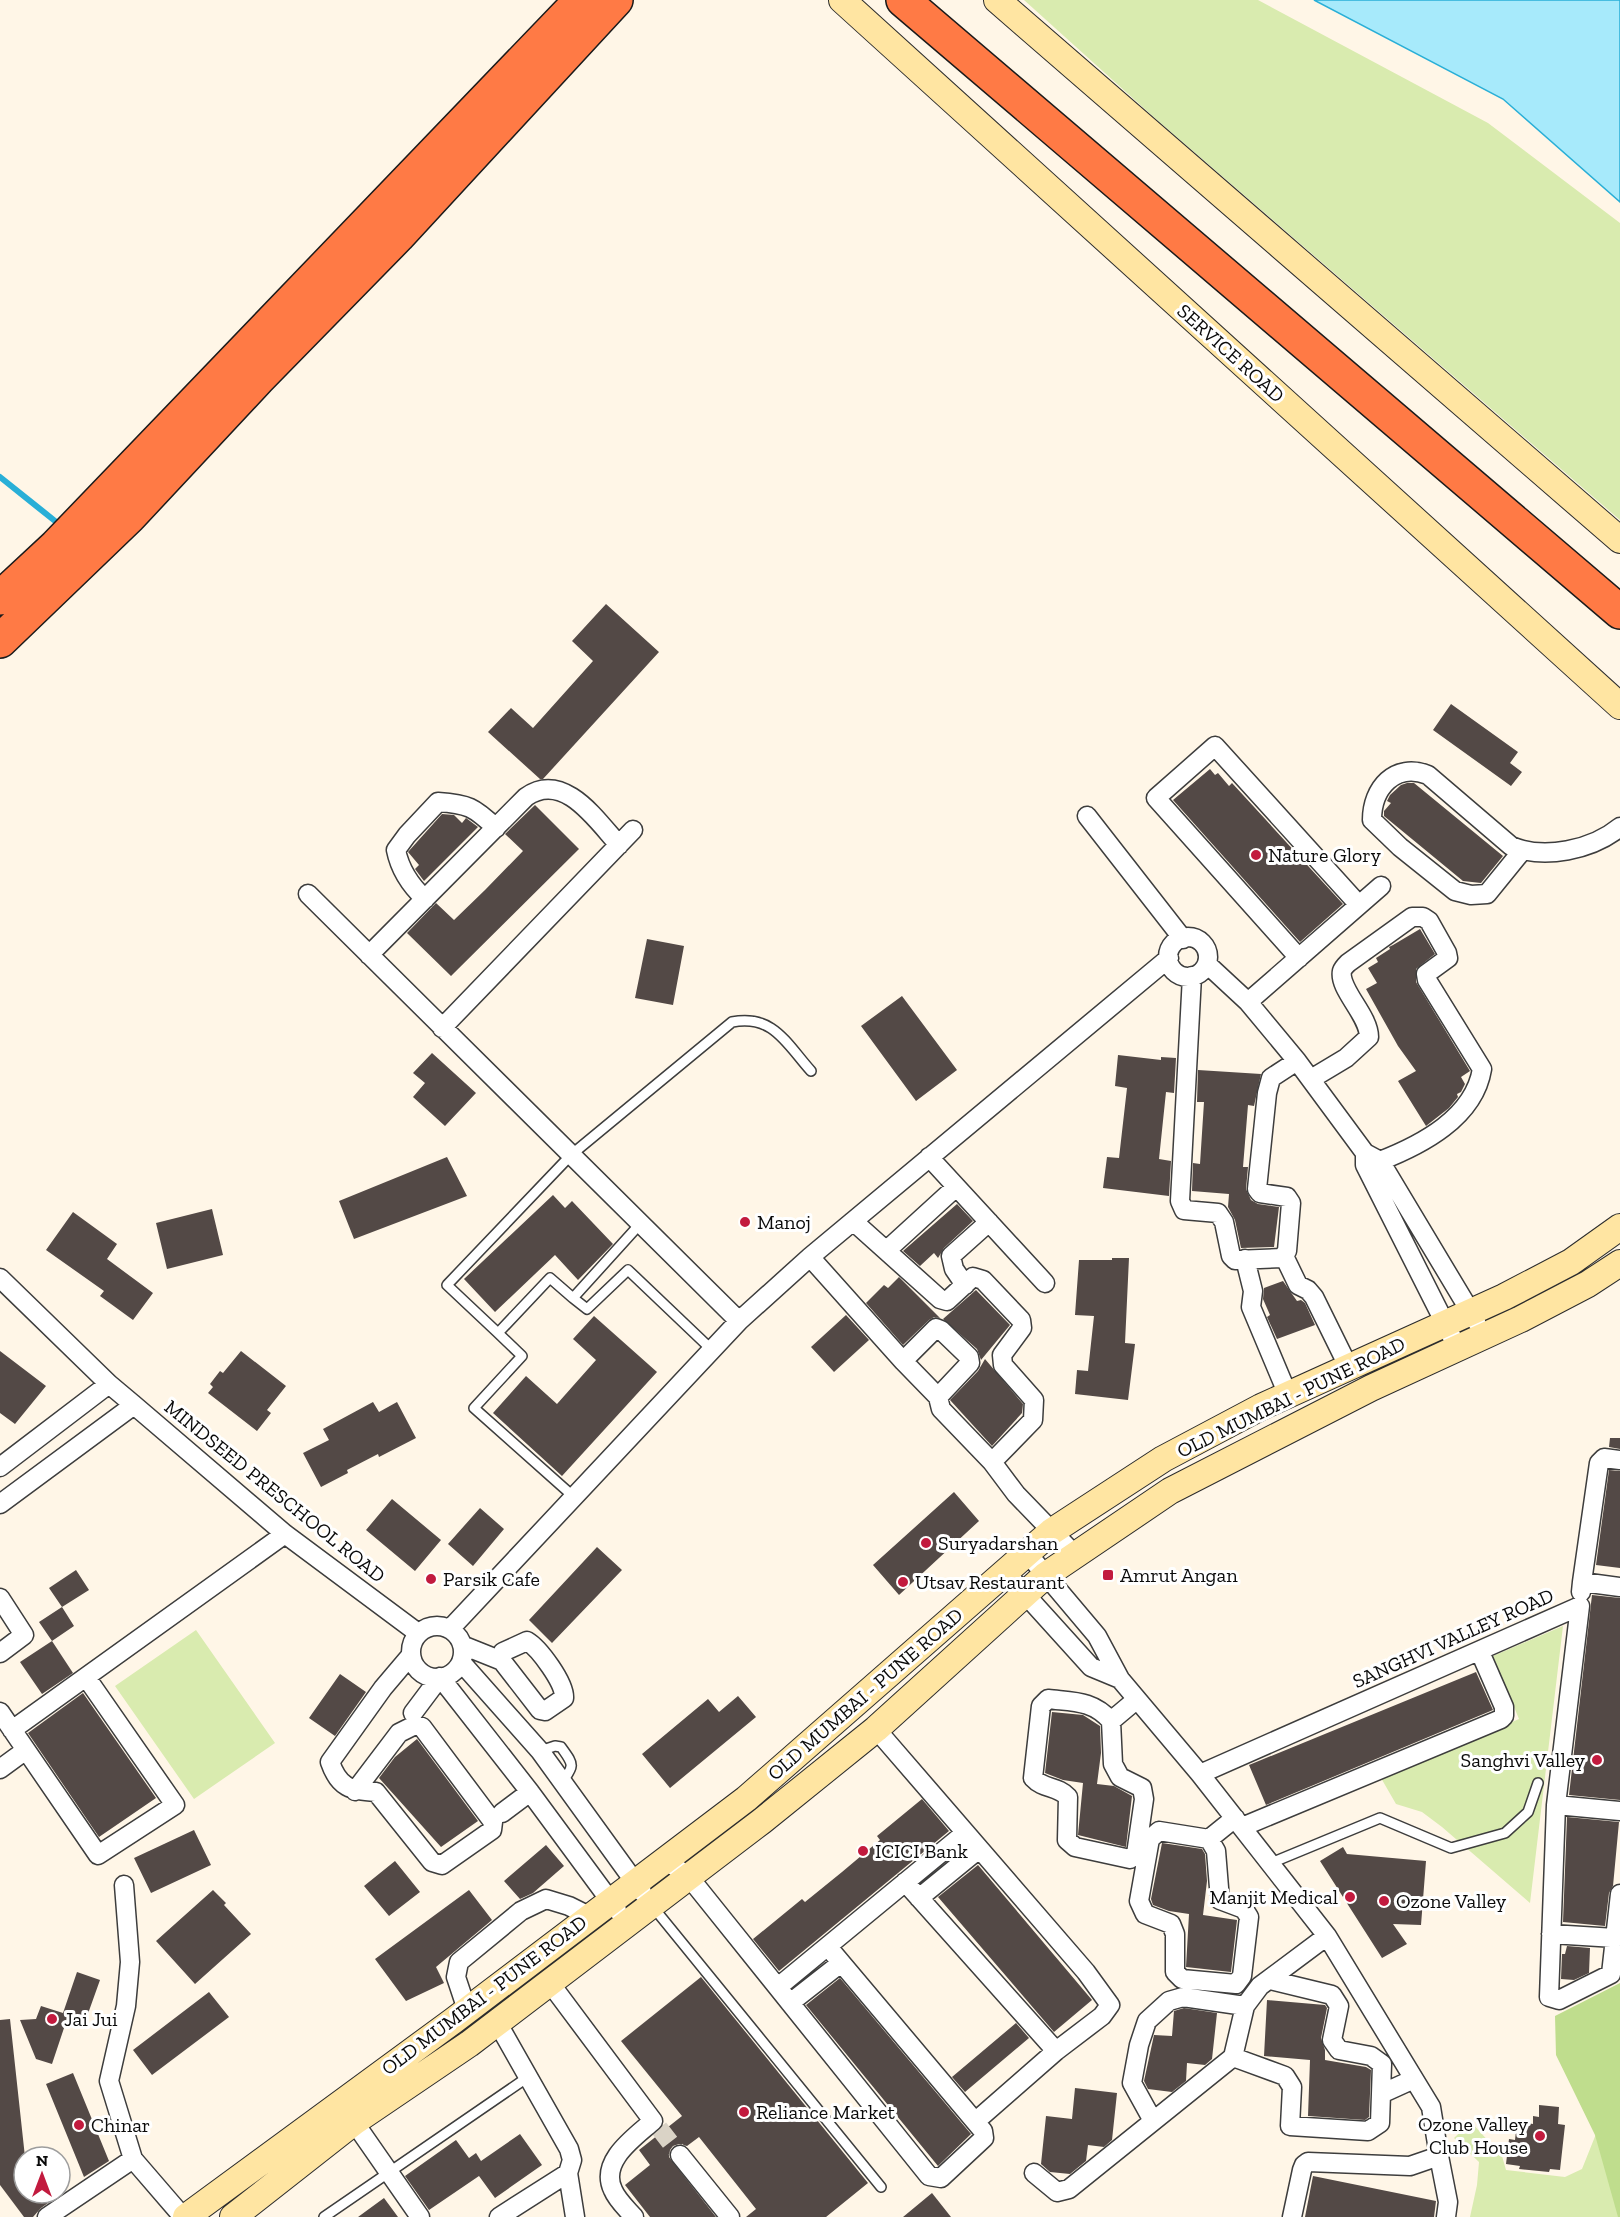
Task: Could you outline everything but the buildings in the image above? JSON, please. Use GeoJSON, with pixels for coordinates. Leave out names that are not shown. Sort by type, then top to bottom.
{"type":"FeatureCollection","features":[{"type":"Feature","properties":{"kind":"highway"},"geometry":{"type":"LineString","coordinates":[[0,598],[56,546],[581,0]]}},
{"type":"Feature","properties":{"kind":"highway"},"geometry":{"type":"LineString","coordinates":[[0,641],[130,516],[258,379],[398,236],[616,0]]}},
{"type":"Feature","properties":{"kind":"highway"},"geometry":{"type":"LineString","coordinates":[[903,0],[1620,612]]}},
{"type":"Feature","properties":{"kind":"main road","name":"SERVICE ROAD"},"geometry":{"type":"LineString","coordinates":[[842,0],[1620,706]]}},
{"type":"Feature","properties":{"kind":"main road"},"geometry":{"type":"LineString","coordinates":[[997,0],[1620,540]]}},
{"type":"Feature","properties":{"kind":"main road","name":"OLD MUMBAI - PUNE ROAD"},"geometry":{"type":"LineString","coordinates":[[184,2217],[467,2010],[634,1881],[746,1799],[1052,1532],[1163,1459],[1261,1407],[1504,1297],[1571,1262],[1620,1227]]}},
{"type":"Feature","properties":{"kind":"main road","name":"OLD MUMBAI - PUNE ROAD"},"geometry":{"type":"LineString","coordinates":[[232,2217],[354,2122],[550,1983],[762,1821],[876,1730],[1025,1593],[1075,1555],[1170,1491],[1371,1388],[1458,1350],[1588,1284],[1620,1263]]}},
{"type":"Feature","properties":{"kind":"street"},"geometry":{"type":"LineString","coordinates":[[1299,958],[1156,798],[1215,746],[1359,906]]}},
{"type":"Feature","properties":{"kind":"street"},"geometry":{"type":"LineString","coordinates":[[1522,851],[1487,894],[1471,896],[1455,891],[1400,847],[1372,820],[1372,805],[1384,782],[1396,774],[1419,771],[1428,775],[1511,846],[1522,851],[1572,851],[1609,836],[1620,827]]}},
{"type":"Feature","properties":{"kind":"street"},"geometry":{"type":"LineString","coordinates":[[369,955],[535,791],[549,790],[570,795],[590,810],[619,845]]}},
{"type":"Feature","properties":{"kind":"street"},"geometry":{"type":"LineString","coordinates":[[425,899],[411,886],[396,850],[438,802],[456,803],[476,809],[496,828]]}},
{"type":"Feature","properties":{"kind":"street"},"geometry":{"type":"LineString","coordinates":[[1087,816],[1183,939]]}},
{"type":"Feature","properties":{"kind":"street"},"geometry":{"type":"LineString","coordinates":[[442,1028],[633,830]]}},
{"type":"Feature","properties":{"kind":"street"},"geometry":{"type":"LineString","coordinates":[[1248,1002],[1381,886]]}},
{"type":"Feature","properties":{"kind":"street"},"geometry":{"type":"LineString","coordinates":[[308,894],[738,1321]]}},
{"type":"Feature","properties":{"kind":"street"},"geometry":{"type":"LineString","coordinates":[[1311,1079],[1346,1058],[1369,1037],[1369,1027],[1343,982],[1342,971],[1348,963],[1412,917],[1422,917],[1429,921],[1448,958],[1426,974],[1427,980],[1482,1069],[1480,1081],[1473,1097],[1439,1131],[1403,1152],[1372,1157],[1365,1165],[1458,1350]]}},
{"type":"Feature","properties":{"kind":"street"},"geometry":{"type":"LineString","coordinates":[[450,1629],[738,1321],[810,1257],[1169,958],[1173,946],[1183,939],[1195,939],[1205,946],[1208,952],[1207,964],[1198,974],[1192,976],[1185,977],[1174,970],[1169,958]]}},
{"type":"Feature","properties":{"kind":"street"},"geometry":{"type":"LineString","coordinates":[[1207,964],[1248,1002],[1372,1157],[1471,1311],[1483,1337]]}},
{"type":"Feature","properties":{"kind":"street"},"geometry":{"type":"LineString","coordinates":[[1192,976],[1180,1201],[1184,1210],[1218,1213],[1224,1222],[1231,1256],[1235,1260],[1282,1258],[1287,1251],[1291,1203],[1287,1197],[1260,1193],[1257,1189],[1267,1092],[1271,1078],[1297,1061]]}},
{"type":"Feature","properties":{"kind":"street"},"geometry":{"type":"LineString","coordinates":[[929,1157],[1045,1283]]}},
{"type":"Feature","properties":{"kind":"street"},"geometry":{"type":"LineString","coordinates":[[886,1250],[956,1187]]}},
{"type":"Feature","properties":{"kind":"street"},"geometry":{"type":"LineString","coordinates":[[853,1221],[940,1299],[947,1301],[973,1277],[983,1280],[1022,1320],[1022,1328],[1002,1355],[1003,1365],[1034,1400],[1033,1420],[992,1462]]}},
{"type":"Feature","properties":{"kind":"street"},"geometry":{"type":"LineString","coordinates":[[965,1285],[954,1269],[951,1256],[988,1222]]}},
{"type":"Feature","properties":{"kind":"street"},"geometry":{"type":"LineString","coordinates":[[1284,1256],[1298,1285],[1308,1290],[1314,1297],[1349,1368]]}},
{"type":"Feature","properties":{"kind":"street"},"geometry":{"type":"LineString","coordinates":[[810,1257],[938,1397],[941,1409],[992,1462],[1016,1494],[1075,1555]]}},
{"type":"Feature","properties":{"kind":"street"},"geometry":{"type":"LineString","coordinates":[[1245,1259],[1253,1291],[1251,1307],[1288,1395]]}},
{"type":"Feature","properties":{"kind":"street"},"geometry":{"type":"LineString","coordinates":[[0,1278],[109,1384],[0,1467]]}},
{"type":"Feature","properties":{"kind":"street"},"geometry":{"type":"LineString","coordinates":[[903,1361],[936,1328],[969,1357],[970,1363],[938,1397]]}},
{"type":"Feature","properties":{"kind":"street","name":"MINDSEED PRESCHOOL ROAD"},"geometry":{"type":"LineString","coordinates":[[109,1384],[285,1534],[418,1633]]}},
{"type":"Feature","properties":{"kind":"street"},"geometry":{"type":"LineString","coordinates":[[0,1504],[134,1405]]}},
{"type":"Feature","properties":{"kind":"street"},"geometry":{"type":"LineString","coordinates":[[1580,1606],[1599,1462],[1604,1458],[1620,1460]]}},
{"type":"Feature","properties":{"kind":"street"},"geometry":{"type":"LineString","coordinates":[[12,1730],[285,1534]]}},
{"type":"Feature","properties":{"kind":"street"},"geometry":{"type":"LineString","coordinates":[[1027,1553],[1097,1636],[1120,1679],[1136,1700],[1239,1822],[1327,1936],[1431,2107],[1448,2202],[1446,2217]]}},
{"type":"Feature","properties":{"kind":"street"},"geometry":{"type":"LineString","coordinates":[[1005,1572],[1091,1667],[1120,1679]]}},
{"type":"Feature","properties":{"kind":"street"},"geometry":{"type":"LineString","coordinates":[[1582,1582],[1620,1587]]}},
{"type":"Feature","properties":{"kind":"street"},"geometry":{"type":"LineString","coordinates":[[0,1598],[24,1635],[0,1653]]}},
{"type":"Feature","properties":{"kind":"street","name":"SANGHVI VALLEY ROAD"},"geometry":{"type":"LineString","coordinates":[[1200,1774],[1580,1606]]}},
{"type":"Feature","properties":{"kind":"street","name":"SANGHVI VALLEY ROAD"},"geometry":{"type":"LineString","coordinates":[[1580,1606],[1556,1805],[1548,1993],[1550,1997],[1555,2000],[1563,1998],[1611,1974],[1615,1938]]}},
{"type":"Feature","properties":{"kind":"street"},"geometry":{"type":"LineString","coordinates":[[461,1654],[454,1671],[440,1677],[432,1678],[421,1673],[412,1664],[413,1640],[418,1633],[432,1626],[444,1626],[454,1631],[461,1654],[540,1751],[561,1783],[652,1905]]}},
{"type":"Feature","properties":{"kind":"street"},"geometry":{"type":"LineString","coordinates":[[1209,1839],[1216,1851],[1220,1900],[1244,1909],[1249,1917],[1242,1976],[1236,1984],[1182,1979],[1175,1972],[1175,1934],[1171,1924],[1145,1914],[1139,1901],[1150,1839],[1159,1831],[1209,1839],[1239,1822],[1501,1719],[1504,1716],[1504,1707],[1480,1652]]}},
{"type":"Feature","properties":{"kind":"street"},"geometry":{"type":"LineString","coordinates":[[461,1654],[502,1661]]}},
{"type":"Feature","properties":{"kind":"street"},"geometry":{"type":"LineString","coordinates":[[355,1791],[399,1733],[415,1725],[422,1727],[493,1822],[492,1830],[442,1865],[432,1862],[376,1792],[355,1791],[335,1778],[330,1762],[383,1688],[411,1655]]}},
{"type":"Feature","properties":{"kind":"street"},"geometry":{"type":"LineString","coordinates":[[0,1712],[98,1855],[175,1805],[86,1677]]}},
{"type":"Feature","properties":{"kind":"street"},"geometry":{"type":"LineString","coordinates":[[413,1713],[440,1677]]}},
{"type":"Feature","properties":{"kind":"street"},"geometry":{"type":"LineString","coordinates":[[440,1677],[533,1796],[627,1924]]}},
{"type":"Feature","properties":{"kind":"street"},"geometry":{"type":"LineString","coordinates":[[1048,1699],[1090,1704],[1103,1712],[1111,1721],[1113,1764],[1120,1777],[1142,1788],[1144,1799],[1136,1854],[1130,1859],[1076,1848],[1067,1840],[1068,1797],[1064,1792],[1039,1784],[1033,1778],[1041,1706],[1048,1699]]}},
{"type":"Feature","properties":{"kind":"street"},"geometry":{"type":"LineString","coordinates":[[1111,1721],[1136,1700]]}},
{"type":"Feature","properties":{"kind":"street"},"geometry":{"type":"LineString","coordinates":[[876,1730],[1086,1972],[1110,2005],[1102,2016],[1056,2051],[975,2121]]}},
{"type":"Feature","properties":{"kind":"street"},"geometry":{"type":"LineString","coordinates":[[0,1769],[26,1750]]}},
{"type":"Feature","properties":{"kind":"street"},"geometry":{"type":"LineString","coordinates":[[505,1817],[533,1796]]}},
{"type":"Feature","properties":{"kind":"street"},"geometry":{"type":"LineString","coordinates":[[1556,1805],[1620,1811]]}},
{"type":"Feature","properties":{"kind":"street"},"geometry":{"type":"LineString","coordinates":[[778,1987],[964,1833]]}},
{"type":"Feature","properties":{"kind":"street"},"geometry":{"type":"LineString","coordinates":[[919,1898],[979,1849]]}},
{"type":"Feature","properties":{"kind":"street"},"geometry":{"type":"LineString","coordinates":[[664,1859],[689,1877],[929,2176],[941,2178],[984,2138],[983,2131],[828,1947]]}},
{"type":"Feature","properties":{"kind":"street"},"geometry":{"type":"LineString","coordinates":[[905,1882],[1056,2051]]}},
{"type":"Feature","properties":{"kind":"street"},"geometry":{"type":"LineString","coordinates":[[124,1885],[130,1962],[126,2006],[109,2081],[133,2159],[184,2217]]}},
{"type":"Feature","properties":{"kind":"street"},"geometry":{"type":"LineString","coordinates":[[1551,1934],[1615,1938],[1620,1894]]}},
{"type":"Feature","properties":{"kind":"street"},"geometry":{"type":"LineString","coordinates":[[467,2010],[456,1977],[459,1962],[520,1911],[546,1899],[569,1906],[589,1916]]}},
{"type":"Feature","properties":{"kind":"street"},"geometry":{"type":"LineString","coordinates":[[1034,2173],[1057,2192],[1069,2189],[1154,2121],[1233,2057],[1245,2006],[1260,1986],[1327,1936]]}},
{"type":"Feature","properties":{"kind":"street"},"geometry":{"type":"LineString","coordinates":[[790,2003],[841,1963]]}},
{"type":"Feature","properties":{"kind":"street"},"geometry":{"type":"LineString","coordinates":[[1233,2057],[1285,2076],[1292,2087],[1290,2126],[1368,2131],[1380,2123],[1382,2064],[1371,2056],[1339,2050],[1332,2040],[1339,2006],[1332,1995],[1270,1980]]}},
{"type":"Feature","properties":{"kind":"street"},"geometry":{"type":"LineString","coordinates":[[550,1983],[656,2124],[619,2151],[612,2167],[610,2178],[612,2190],[634,2217]]}},
{"type":"Feature","properties":{"kind":"street"},"geometry":{"type":"LineString","coordinates":[[1154,2121],[1132,2083],[1139,2044],[1147,2021],[1169,2001],[1183,1997],[1245,2006]]}},
{"type":"Feature","properties":{"kind":"street"},"geometry":{"type":"LineString","coordinates":[[497,2022],[569,2149],[572,2160],[568,2173],[575,2217]]}},
{"type":"Feature","properties":{"kind":"street"},"geometry":{"type":"LineString","coordinates":[[1381,2094],[1414,2079]]}},
{"type":"Feature","properties":{"kind":"street"},"geometry":{"type":"LineString","coordinates":[[354,2122],[420,2217]]}},
{"type":"Feature","properties":{"kind":"street"},"geometry":{"type":"LineString","coordinates":[[680,2155],[730,2217]]}},
{"type":"Feature","properties":{"kind":"street"},"geometry":{"type":"LineString","coordinates":[[1292,2217],[1302,2170],[1308,2162],[1410,2166],[1439,2156]]}},
{"type":"Feature","properties":{"kind":"street"},"geometry":{"type":"LineString","coordinates":[[46,2217],[133,2159]]}},
{"type":"Feature","properties":{"kind":"street"},"geometry":{"type":"LineString","coordinates":[[499,2217],[568,2173]]}},
{"type":"Feature","properties":{"kind":"lane"},"geometry":{"type":"LineString","coordinates":[[574,1497],[474,1408],[522,1356],[447,1286],[571,1155],[732,1022],[748,1019],[764,1023],[777,1032],[811,1071]]}},
{"type":"Feature","properties":{"kind":"lane"},"geometry":{"type":"LineString","coordinates":[[573,1298],[640,1224]]}},
{"type":"Feature","properties":{"kind":"lane"},"geometry":{"type":"LineString","coordinates":[[498,1333],[550,1278],[587,1309],[628,1270],[712,1350]]}},
{"type":"Feature","properties":{"kind":"lane"},"geometry":{"type":"LineString","coordinates":[[1271,1863],[1380,1818],[1451,1848],[1505,1833],[1528,1812],[1538,1783]]}},
{"type":"Feature","properties":{"kind":"lane"},"geometry":{"type":"LineString","coordinates":[[652,1905],[881,2187]]}},
{"type":"Feature","properties":{"kind":"lane"},"geometry":{"type":"LineString","coordinates":[[324,2217],[528,2077]]}},
{"type":"Feature","properties":{"kind":"green space"},"geometry":{"type":"Polygon","coordinates":[[[1024,0],[1258,0],[1488,123],[1620,223],[1620,520],[1157,120],[1024,0]]]}},
{"type":"Feature","properties":{"kind":"green space"},"geometry":{"type":"Polygon","coordinates":[[[1563,1626],[1530,1903],[1422,1812],[1396,1804],[1381,1778],[1519,1719],[1493,1656],[1563,1626]]]}},
{"type":"Feature","properties":{"kind":"green space"},"geometry":{"type":"Polygon","coordinates":[[[196,1630],[275,1743],[194,1799],[115,1686],[196,1630]]]}},
{"type":"Feature","properties":{"kind":"green space"},"geometry":{"type":"Polygon","coordinates":[[[1620,1983],[1620,2217],[1618,2217],[1595,2135],[1556,2055],[1555,2016],[1620,1983]]]}},
{"type":"Feature","properties":{"kind":"green space"},"geometry":{"type":"Polygon","coordinates":[[[1471,2122],[1502,2156],[1506,2170],[1565,2177],[1582,2169],[1596,2134],[1619,2217],[1470,2217],[1479,2162],[1454,2138],[1471,2122]]]}},
{"type":"Feature","properties":{"kind":"water"},"geometry":{"type":"Polygon","coordinates":[[[1314,0],[1620,0],[1620,202],[1503,99],[1314,0]]]}},
{"type":"Feature","properties":{"kind":"waterway"},"geometry":{"type":"LineString","coordinates":[[0,477],[55,521]]}},
{"type":"Feature","properties":{"kind":"tunnel"},"geometry":{"type":"LineString","coordinates":[[659,2128],[680,2155]]}},
{"type":"Feature","properties":{"kind":"place","name":"Nature Glory"},"geometry":{"type":"Point","coordinates":[1256,855]}},
{"type":"Feature","properties":{"kind":"place","name":"Manoj"},"geometry":{"type":"Point","coordinates":[745,1222]}},
{"type":"Feature","properties":{"kind":"place","name":"Suryadarshan"},"geometry":{"type":"Point","coordinates":[926,1543]}},
{"type":"Feature","properties":{"kind":"place","name":"Amrut Angan"},"geometry":{"type":"Point","coordinates":[1108,1575]}},
{"type":"Feature","properties":{"kind":"place","name":"Parsik Cafe"},"geometry":{"type":"Point","coordinates":[431,1579]}},
{"type":"Feature","properties":{"kind":"place","name":"Utsav Restaurant"},"geometry":{"type":"Point","coordinates":[903,1582]}},
{"type":"Feature","properties":{"kind":"place","name":"Sanghvi Valley"},"geometry":{"type":"Point","coordinates":[1597,1760]}},
{"type":"Feature","properties":{"kind":"place","name":"ICICI Bank"},"geometry":{"type":"Point","coordinates":[863,1851]}},
{"type":"Feature","properties":{"kind":"place","name":"Manjit Medical"},"geometry":{"type":"Point","coordinates":[1350,1897]}},
{"type":"Feature","properties":{"kind":"place","name":"Ozone Valley"},"geometry":{"type":"Point","coordinates":[1384,1901]}},
{"type":"Feature","properties":{"kind":"place","name":"Jai Jui"},"geometry":{"type":"Point","coordinates":[52,2019]}},
{"type":"Feature","properties":{"kind":"place","name":"Reliance Market"},"geometry":{"type":"Point","coordinates":[744,2112]}},
{"type":"Feature","properties":{"kind":"place","name":"Chinar"},"geometry":{"type":"Point","coordinates":[79,2125]}},
{"type":"Feature","properties":{"kind":"place","name":"Ozone Valley Club House"},"geometry":{"type":"Point","coordinates":[1540,2136]}}]}
